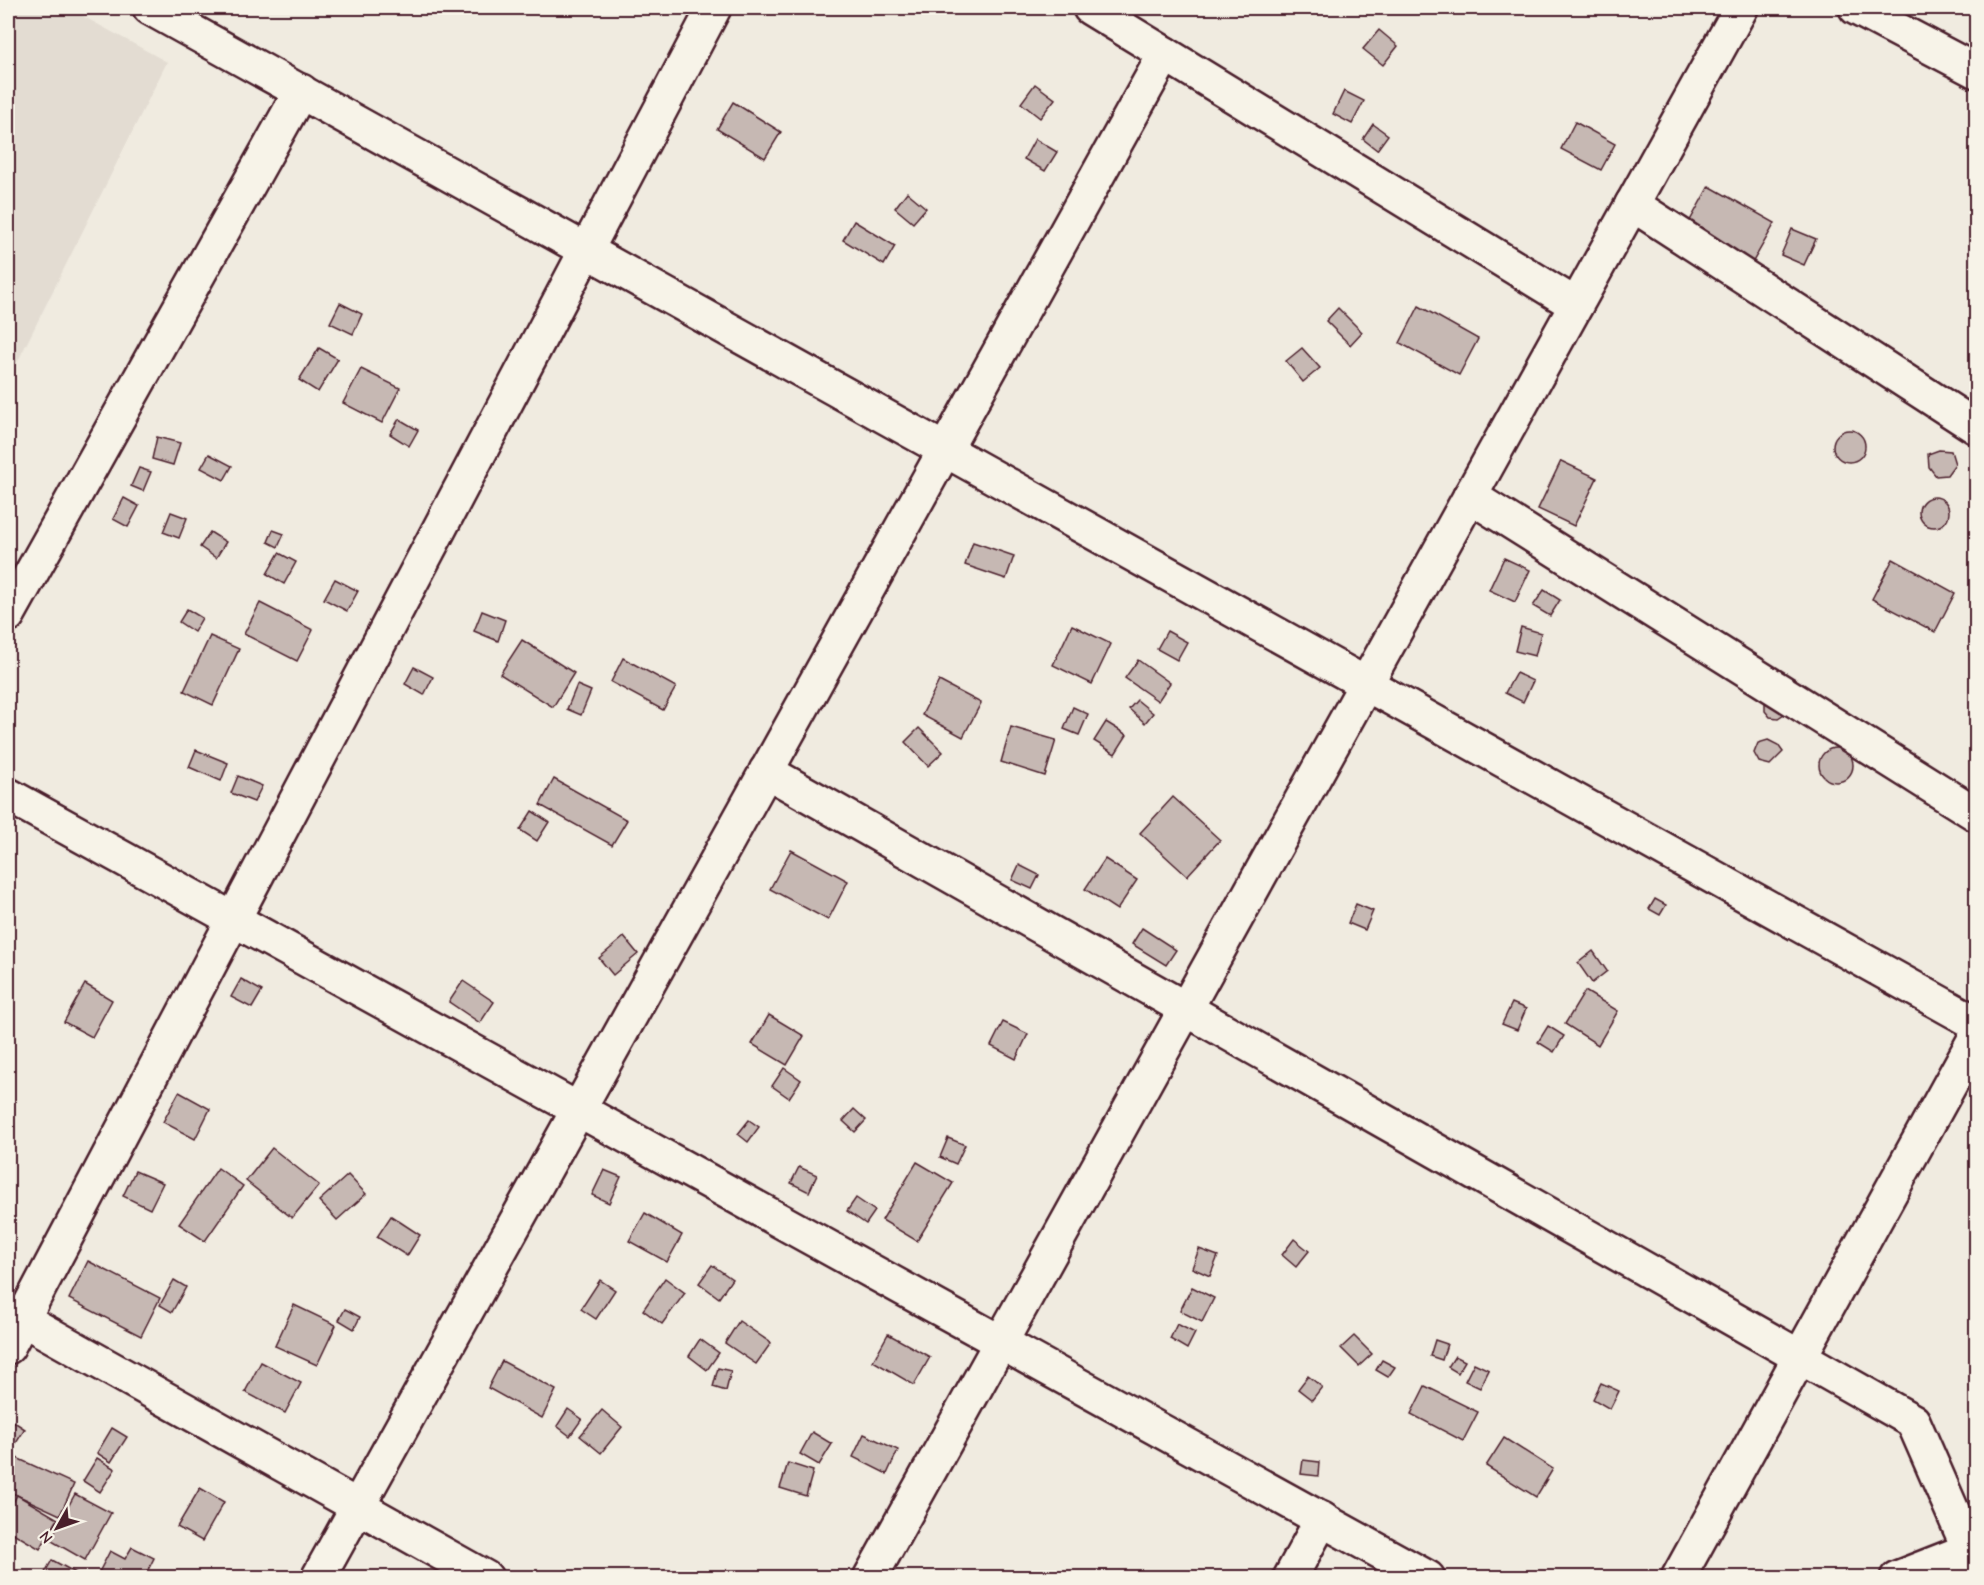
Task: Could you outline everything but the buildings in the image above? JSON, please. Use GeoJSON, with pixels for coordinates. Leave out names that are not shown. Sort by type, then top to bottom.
{"type":"FeatureCollection","features":[{"type":"Feature","properties":{"kind":"street"},"geometry":{"type":"LineString","coordinates":[[150,8],[1977,1023]]}},
{"type":"Feature","properties":{"kind":"street"},"geometry":{"type":"LineString","coordinates":[[486,1578],[357,1506],[12,1326],[233,920],[714,8]]}},
{"type":"Feature","properties":{"kind":"street"},"geometry":{"type":"LineString","coordinates":[[1090,8],[1576,305]]}},
{"type":"Feature","properties":{"kind":"street"},"geometry":{"type":"LineString","coordinates":[[870,1578],[1741,8]]}},
{"type":"Feature","properties":{"kind":"street"},"geometry":{"type":"LineString","coordinates":[[1856,8],[1977,71]]}},
{"type":"Feature","properties":{"kind":"street"},"geometry":{"type":"LineString","coordinates":[[318,1578],[1165,54]]}},
{"type":"Feature","properties":{"kind":"street"},"geometry":{"type":"LineString","coordinates":[[8,615],[301,91]]}},
{"type":"Feature","properties":{"kind":"street"},"geometry":{"type":"LineString","coordinates":[[1632,204],[1977,427]]}},
{"type":"Feature","properties":{"kind":"street"},"geometry":{"type":"LineString","coordinates":[[1470,496],[1977,814]]}},
{"type":"Feature","properties":{"kind":"street"},"geometry":{"type":"LineString","coordinates":[[766,771],[1913,1421],[1974,1554],[1897,1578]]}},
{"type":"Feature","properties":{"kind":"street"},"geometry":{"type":"LineString","coordinates":[[8,795],[1428,1578]]}},
{"type":"Feature","properties":{"kind":"street"},"geometry":{"type":"LineString","coordinates":[[1678,1578],[1977,1037]]}},
{"type":"Feature","properties":{"kind":"street"},"geometry":{"type":"LineString","coordinates":[[1290,1578],[1322,1519]]}},
{"type":"Feature","properties":{"kind":"shaded area"},"geometry":{"type":"Polygon","coordinates":[[[8,8],[68,8],[167,62],[8,381],[8,8]]]}}]}
